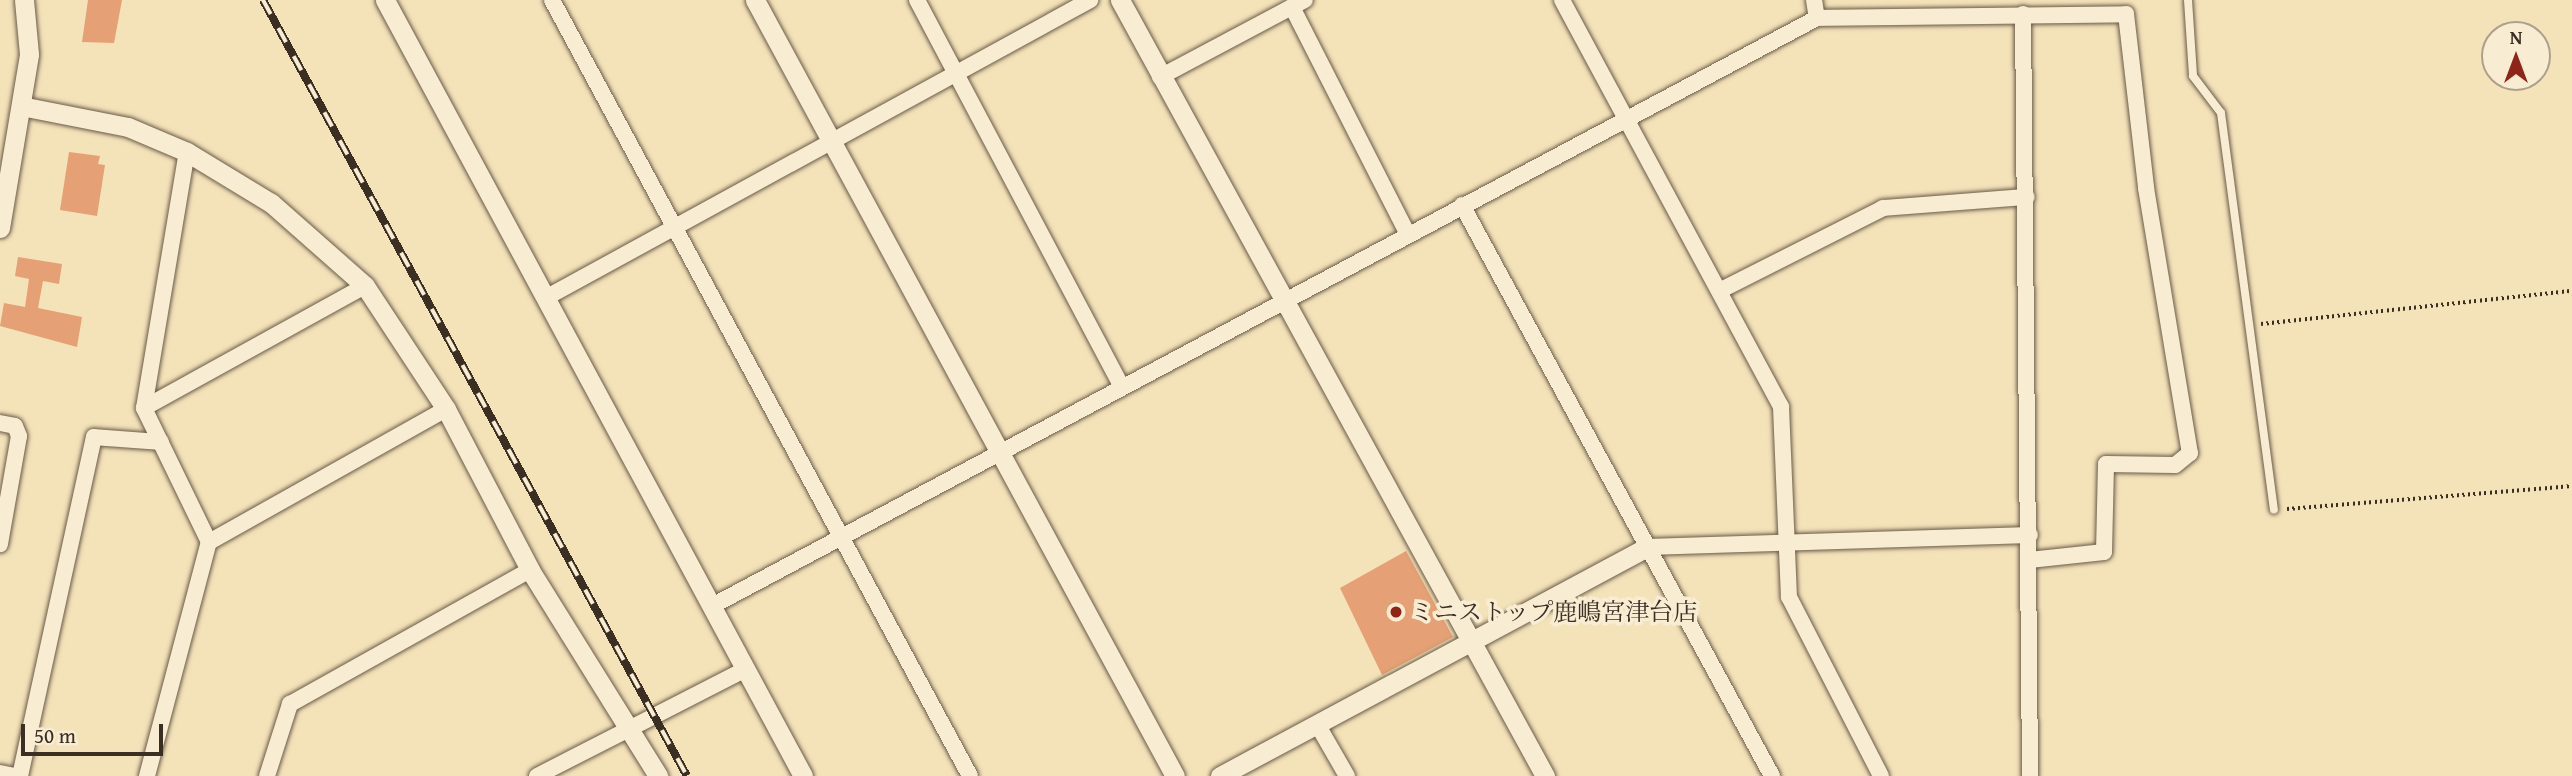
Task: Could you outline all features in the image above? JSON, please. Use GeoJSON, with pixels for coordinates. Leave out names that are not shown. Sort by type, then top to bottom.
{"type":"FeatureCollection","features":[{"type":"Feature","properties":{"kind":"street"},"geometry":{"type":"LineString","coordinates":[[0,228],[29,54],[24,0]]}},
{"type":"Feature","properties":{"kind":"street"},"geometry":{"type":"LineString","coordinates":[[385,0],[549,296],[803,776]]}},
{"type":"Feature","properties":{"kind":"street"},"geometry":{"type":"LineString","coordinates":[[552,0],[839,538],[970,776]]}},
{"type":"Feature","properties":{"kind":"street"},"geometry":{"type":"LineString","coordinates":[[755,0],[1175,776]]}},
{"type":"Feature","properties":{"kind":"street"},"geometry":{"type":"LineString","coordinates":[[917,0],[1121,386]]}},
{"type":"Feature","properties":{"kind":"street"},"geometry":{"type":"LineString","coordinates":[[549,296],[1090,0]]}},
{"type":"Feature","properties":{"kind":"street"},"geometry":{"type":"LineString","coordinates":[[1120,0],[1545,776]]}},
{"type":"Feature","properties":{"kind":"street"},"geometry":{"type":"LineString","coordinates":[[1562,0],[1721,290],[1781,407],[1789,597],[1881,776]]}},
{"type":"Feature","properties":{"kind":"street"},"geometry":{"type":"LineString","coordinates":[[1814,0],[1817,18]]}},
{"type":"Feature","properties":{"kind":"street"},"geometry":{"type":"LineString","coordinates":[[1160,77],[1299,3],[1407,233]]}},
{"type":"Feature","properties":{"kind":"street"},"geometry":{"type":"LineString","coordinates":[[712,606],[1282,299],[1817,18],[1991,8],[2023,14],[2126,14],[2146,188],[2190,453],[2175,465],[2106,464],[2104,552],[2029,560]]}},
{"type":"Feature","properties":{"kind":"street"},"geometry":{"type":"LineString","coordinates":[[2023,14],[2027,197],[2030,776]]}},
{"type":"Feature","properties":{"kind":"street"},"geometry":{"type":"LineString","coordinates":[[21,106],[128,127],[187,152],[271,203],[365,286],[446,409],[530,570],[658,776]]}},
{"type":"Feature","properties":{"kind":"street"},"geometry":{"type":"LineString","coordinates":[[147,776],[209,542],[144,408],[187,152]]}},
{"type":"Feature","properties":{"kind":"street"},"geometry":{"type":"LineString","coordinates":[[1721,290],[1883,208],[2027,197]]}},
{"type":"Feature","properties":{"kind":"street"},"geometry":{"type":"LineString","coordinates":[[1462,205],[1772,776]]}},
{"type":"Feature","properties":{"kind":"street"},"geometry":{"type":"LineString","coordinates":[[144,408],[365,286]]}},
{"type":"Feature","properties":{"kind":"street"},"geometry":{"type":"LineString","coordinates":[[209,542],[446,409]]}},
{"type":"Feature","properties":{"kind":"street"},"geometry":{"type":"LineString","coordinates":[[0,423],[15,426],[19,436],[0,544]]}},
{"type":"Feature","properties":{"kind":"street"},"geometry":{"type":"LineString","coordinates":[[20,776],[94,436],[161,442]]}},
{"type":"Feature","properties":{"kind":"street"},"geometry":{"type":"LineString","coordinates":[[1220,776],[1647,547],[2030,535]]}},
{"type":"Feature","properties":{"kind":"street"},"geometry":{"type":"LineString","coordinates":[[267,776],[290,704],[530,570]]}},
{"type":"Feature","properties":{"kind":"street"},"geometry":{"type":"LineString","coordinates":[[537,776],[628,724],[746,669]]}},
{"type":"Feature","properties":{"kind":"street"},"geometry":{"type":"LineString","coordinates":[[1317,724],[1346,776]]}},
{"type":"Feature","properties":{"kind":"street"},"geometry":{"type":"LineString","coordinates":[[0,774],[14,776]]}},
{"type":"Feature","properties":{"kind":"lane"},"geometry":{"type":"LineString","coordinates":[[2188,0],[2193,76],[2221,113],[2245,325],[2274,509]]}},
{"type":"Feature","properties":{"kind":"path"},"geometry":{"type":"LineString","coordinates":[[2245,325],[2572,291]]}},
{"type":"Feature","properties":{"kind":"path"},"geometry":{"type":"LineString","coordinates":[[2274,509],[2572,486]]}},
{"type":"Feature","properties":{"kind":"building"},"geometry":{"type":"Polygon","coordinates":[[[88,0],[122,0],[114,43],[82,42],[88,0]]]}},
{"type":"Feature","properties":{"kind":"building"},"geometry":{"type":"Polygon","coordinates":[[[69,152],[100,156],[98,164],[105,165],[97,216],[60,210],[69,152]]]}},
{"type":"Feature","properties":{"kind":"building"},"geometry":{"type":"Polygon","coordinates":[[[18,257],[62,264],[59,284],[43,281],[38,308],[82,317],[77,347],[0,326],[4,303],[25,307],[29,279],[15,276],[18,257]]]}},
{"type":"Feature","properties":{"kind":"building","name":"ミニストップ鹿嶋宮津台店"},"geometry":{"type":"Polygon","coordinates":[[[1406,551],[1453,637],[1382,675],[1340,588],[1406,551]]]}},
{"type":"Feature","properties":{"kind":"railway"},"geometry":{"type":"LineString","coordinates":[[263,0],[687,776]]}},
{"type":"Feature","properties":{"kind":"place","name":"ミニストップ鹿嶋宮津台店"},"geometry":{"type":"Point","coordinates":[1396,612]}}]}
